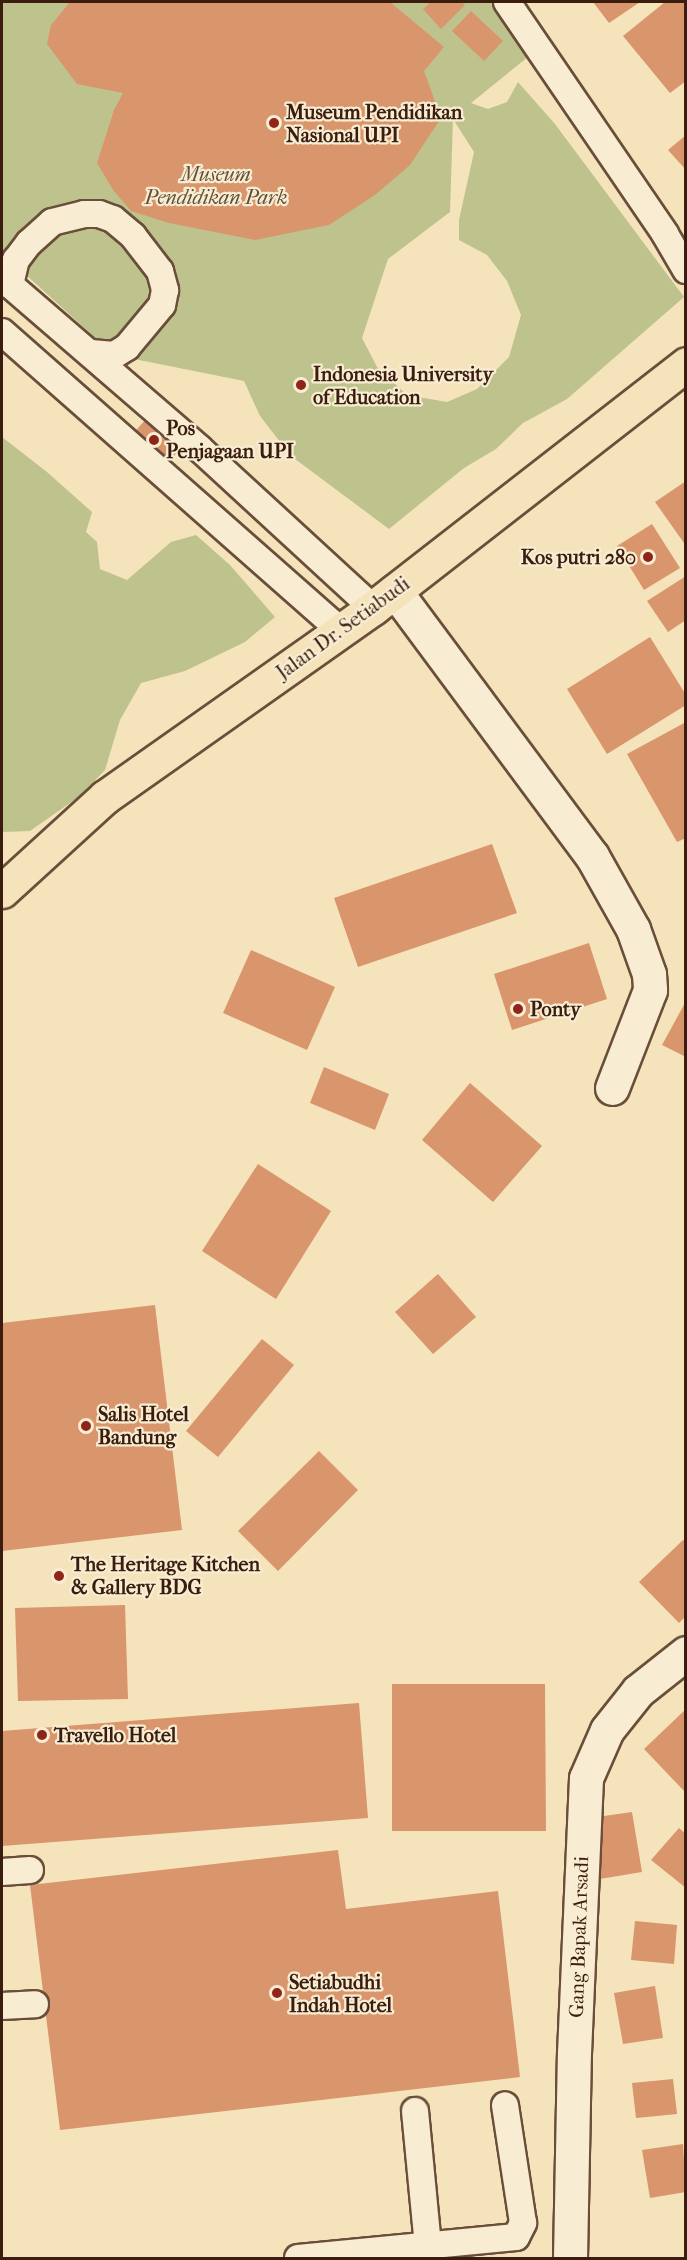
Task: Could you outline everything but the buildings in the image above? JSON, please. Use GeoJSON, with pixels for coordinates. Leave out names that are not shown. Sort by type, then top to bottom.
{"type":"FeatureCollection","features":[{"type":"Feature","properties":{"kind":"main road","name":"Jalan Dr. Setiabudi"},"geometry":{"type":"LineString","coordinates":[[2,891],[105,797],[384,600],[686,364]]}},
{"type":"Feature","properties":{"kind":"street"},"geometry":{"type":"LineString","coordinates":[[384,600],[592,856],[633,929],[649,974],[650,990],[612,1088]]}},
{"type":"Feature","properties":{"kind":"street","name":"Gang Bapak Arsadi"},"geometry":{"type":"LineString","coordinates":[[570,2259],[574,2053],[586,1778],[607,1730],[626,1706],[639,1690],[686,1653]]}},
{"type":"Feature","properties":{"kind":"lane"},"geometry":{"type":"LineString","coordinates":[[507,2],[665,234],[686,270]]}},
{"type":"Feature","properties":{"kind":"lane"},"geometry":{"type":"LineString","coordinates":[[91,353],[114,355],[127,347],[162,305],[165,290],[160,272],[134,236],[113,219],[99,214],[84,214],[51,222],[29,243],[16,260],[6,281],[200,449],[384,600]]}},
{"type":"Feature","properties":{"kind":"lane"},"geometry":{"type":"LineString","coordinates":[[2,332],[341,631]]}},
{"type":"Feature","properties":{"kind":"lane"},"geometry":{"type":"LineString","coordinates":[[2,1872],[30,1870]]}},
{"type":"Feature","properties":{"kind":"lane"},"geometry":{"type":"LineString","coordinates":[[2,2006],[35,2004]]}},
{"type":"Feature","properties":{"kind":"lane"},"geometry":{"type":"LineString","coordinates":[[298,2259],[516,2237],[523,2223],[505,2105]]}},
{"type":"Feature","properties":{"kind":"lane"},"geometry":{"type":"LineString","coordinates":[[415,2112],[428,2245]]}},
{"type":"Feature","properties":{"kind":"green space","name":"Museum Pendidikan Park"},"geometry":{"type":"Polygon","coordinates":[[[2,2],[507,2],[539,48],[471,103],[488,109],[507,102],[518,82],[555,124],[684,297],[567,399],[523,423],[496,449],[464,468],[389,529],[291,456],[260,416],[244,381],[114,355],[2,253],[2,2]],[[453,119],[450,212],[388,259],[362,338],[377,367],[407,395],[447,402],[477,389],[509,357],[521,315],[507,281],[487,255],[459,240],[459,220],[474,152],[453,119]]]}},
{"type":"Feature","properties":{"kind":"green space"},"geometry":{"type":"Polygon","coordinates":[[[2,437],[47,472],[92,512],[86,532],[97,542],[100,569],[127,580],[171,542],[196,535],[230,565],[275,617],[245,642],[185,671],[141,683],[120,720],[105,770],[80,796],[30,831],[2,832],[2,437]]]}},
{"type":"Feature","properties":{"kind":"place","name":"Museum Pendidikan Nasional UPI"},"geometry":{"type":"Point","coordinates":[274,123]}},
{"type":"Feature","properties":{"kind":"place","name":"Indonesia University of Education"},"geometry":{"type":"Point","coordinates":[301,385]}},
{"type":"Feature","properties":{"kind":"place","name":"Pos Penjagaan UPI"},"geometry":{"type":"Point","coordinates":[154,440]}},
{"type":"Feature","properties":{"kind":"place","name":"Kos putri 280"},"geometry":{"type":"Point","coordinates":[648,557]}},
{"type":"Feature","properties":{"kind":"place","name":"Ponty"},"geometry":{"type":"Point","coordinates":[518,1009]}},
{"type":"Feature","properties":{"kind":"place","name":"Salis Hotel Bandung"},"geometry":{"type":"Point","coordinates":[86,1426]}},
{"type":"Feature","properties":{"kind":"place","name":"The Heritage Kitchen & Gallery BDG"},"geometry":{"type":"Point","coordinates":[59,1576]}},
{"type":"Feature","properties":{"kind":"place","name":"Travello Hotel"},"geometry":{"type":"Point","coordinates":[42,1735]}},
{"type":"Feature","properties":{"kind":"place","name":"Setiabudhi Indah Hotel"},"geometry":{"type":"Point","coordinates":[277,1993]}}]}
